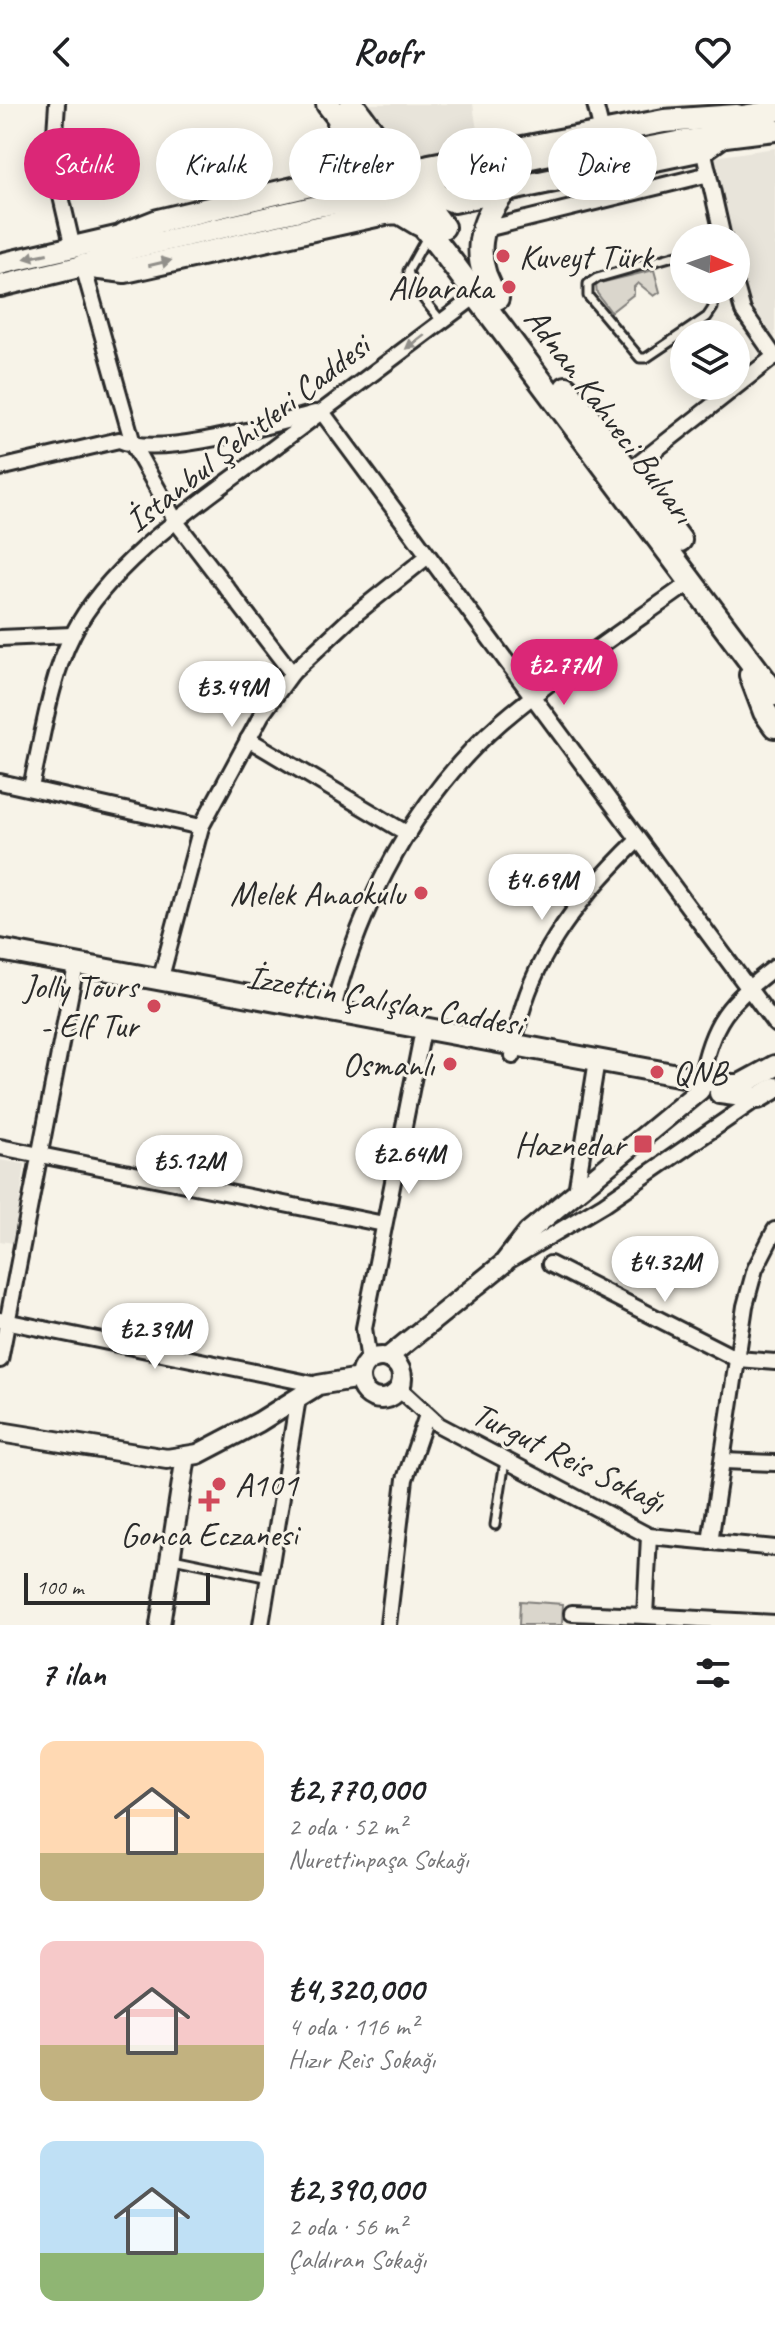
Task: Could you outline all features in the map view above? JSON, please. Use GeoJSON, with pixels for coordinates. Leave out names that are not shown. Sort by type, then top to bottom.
{"type":"FeatureCollection","features":[{"type":"Feature","properties":{"kind":"main road"},"geometry":{"type":"LineString","coordinates":[[328,104],[341,128]]}},
{"type":"Feature","properties":{"kind":"main road","name":"Adnan Kahveci Bulvarı"},"geometry":{"type":"LineString","coordinates":[[328,104],[428,231],[487,297],[629,471],[775,670]]}},
{"type":"Feature","properties":{"kind":"main road","name":"Adnan Kahveci Bulvarı"},"geometry":{"type":"LineString","coordinates":[[352,104],[369,128]]}},
{"type":"Feature","properties":{"kind":"main road"},"geometry":{"type":"LineString","coordinates":[[532,155],[736,110]]}},
{"type":"Feature","properties":{"kind":"main road"},"geometry":{"type":"LineString","coordinates":[[625,128],[736,110],[775,111]]}},
{"type":"Feature","properties":{"kind":"main road"},"geometry":{"type":"LineString","coordinates":[[532,182],[775,130]]}},
{"type":"Feature","properties":{"kind":"main road"},"geometry":{"type":"LineString","coordinates":[[532,165],[711,143]]}},
{"type":"Feature","properties":{"kind":"main road"},"geometry":{"type":"LineString","coordinates":[[437,176],[424,177],[426,185],[437,195]]}},
{"type":"Feature","properties":{"kind":"main road"},"geometry":{"type":"LineString","coordinates":[[0,286],[78,257],[125,234],[183,214],[289,190]]}},
{"type":"Feature","properties":{"kind":"main road"},"geometry":{"type":"LineString","coordinates":[[125,234],[361,200]]}},
{"type":"Feature","properties":{"kind":"main road"},"geometry":{"type":"LineString","coordinates":[[0,264],[78,257],[125,271],[368,200]]}},
{"type":"Feature","properties":{"kind":"main road"},"geometry":{"type":"LineString","coordinates":[[379,200],[409,215],[428,231]]}},
{"type":"Feature","properties":{"kind":"main road","name":"Adnan Kahveci Bulvarı"},"geometry":{"type":"LineString","coordinates":[[420,200],[775,694]]}},
{"type":"Feature","properties":{"kind":"main road"},"geometry":{"type":"LineString","coordinates":[[487,297],[479,262],[482,230],[487,215],[498,200]]}},
{"type":"Feature","properties":{"kind":"main road"},"geometry":{"type":"LineString","coordinates":[[740,648],[765,712],[775,726]]}},
{"type":"Feature","properties":{"kind":"main road","name":"İzzettin Çalışlar Caddesi"},"geometry":{"type":"LineString","coordinates":[[0,950],[332,1012],[422,1036]]}},
{"type":"Feature","properties":{"kind":"main road","name":"İzzettin Çalışlar Caddesi"},"geometry":{"type":"LineString","coordinates":[[0,962],[700,1085],[766,1093]]}},
{"type":"Feature","properties":{"kind":"main road"},"geometry":{"type":"LineString","coordinates":[[700,1085],[740,1085],[775,1066]]}},
{"type":"Feature","properties":{"kind":"street"},"geometry":{"type":"LineString","coordinates":[[57,104],[53,162],[134,447],[177,523],[292,673]]}},
{"type":"Feature","properties":{"kind":"street"},"geometry":{"type":"LineString","coordinates":[[595,104],[601,128]]}},
{"type":"Feature","properties":{"kind":"street"},"geometry":{"type":"LineString","coordinates":[[711,143],[709,174],[720,224]]}},
{"type":"Feature","properties":{"kind":"street"},"geometry":{"type":"LineString","coordinates":[[482,230],[709,174]]}},
{"type":"Feature","properties":{"kind":"street","name":"İstanbul Şehitleri Caddesi"},"geometry":{"type":"LineString","coordinates":[[31,787],[49,707],[72,635],[95,601],[132,560],[442,322],[487,297]]}},
{"type":"Feature","properties":{"kind":"street"},"geometry":{"type":"LineString","coordinates":[[629,471],[775,356],[741,304]]}},
{"type":"Feature","properties":{"kind":"street"},"geometry":{"type":"LineString","coordinates":[[0,468],[119,440],[134,447],[225,437],[322,412],[775,1024]]}},
{"type":"Feature","properties":{"kind":"street"},"geometry":{"type":"LineString","coordinates":[[160,981],[201,827],[248,739],[292,673],[353,616],[428,556]]}},
{"type":"Feature","properties":{"kind":"street"},"geometry":{"type":"LineString","coordinates":[[332,1012],[346,960],[368,907],[408,834],[464,759],[533,697],[692,581]]}},
{"type":"Feature","properties":{"kind":"street"},"geometry":{"type":"LineString","coordinates":[[0,638],[72,635]]}},
{"type":"Feature","properties":{"kind":"street"},"geometry":{"type":"LineString","coordinates":[[248,739],[408,834]]}},
{"type":"Feature","properties":{"kind":"street"},"geometry":{"type":"LineString","coordinates":[[0,782],[201,827]]}},
{"type":"Feature","properties":{"kind":"street"},"geometry":{"type":"LineString","coordinates":[[513,1050],[537,970],[560,927],[590,886],[638,840]]}},
{"type":"Feature","properties":{"kind":"street"},"geometry":{"type":"LineString","coordinates":[[503,1264],[528,1232],[700,1085],[707,1043],[725,1012],[748,988],[775,967]]}},
{"type":"Feature","properties":{"kind":"street"},"geometry":{"type":"LineString","coordinates":[[0,1360],[4,1320],[74,976]]}},
{"type":"Feature","properties":{"kind":"street"},"geometry":{"type":"LineString","coordinates":[[372,1366],[401,1370],[400,1389],[385,1398],[375,1398],[364,1391],[372,1366],[364,1328],[422,1036]]}},
{"type":"Feature","properties":{"kind":"street"},"geometry":{"type":"LineString","coordinates":[[576,1192],[597,1066]]}},
{"type":"Feature","properties":{"kind":"street"},"geometry":{"type":"LineString","coordinates":[[0,1432],[167,1459],[198,1454],[259,1422],[318,1385],[372,1366],[503,1264],[604,1204],[766,1093]]}},
{"type":"Feature","properties":{"kind":"street"},"geometry":{"type":"LineString","coordinates":[[0,1147],[384,1224]]}},
{"type":"Feature","properties":{"kind":"street"},"geometry":{"type":"LineString","coordinates":[[710,1542],[737,1359],[755,1269],[775,1230]]}},
{"type":"Feature","properties":{"kind":"street"},"geometry":{"type":"LineString","coordinates":[[550,1264],[737,1359],[775,1362]]}},
{"type":"Feature","properties":{"kind":"street"},"geometry":{"type":"LineString","coordinates":[[4,1320],[318,1385]]}},
{"type":"Feature","properties":{"kind":"street","name":"Turgut Reis Sokağı"},"geometry":{"type":"LineString","coordinates":[[400,1389],[427,1415],[649,1536],[775,1548]]}},
{"type":"Feature","properties":{"kind":"street"},"geometry":{"type":"LineString","coordinates":[[261,1625],[298,1398]]}},
{"type":"Feature","properties":{"kind":"street"},"geometry":{"type":"LineString","coordinates":[[388,1625],[405,1479],[427,1415]]}},
{"type":"Feature","properties":{"kind":"street"},"geometry":{"type":"LineString","coordinates":[[160,1625],[186,1456]]}},
{"type":"Feature","properties":{"kind":"street"},"geometry":{"type":"LineString","coordinates":[[724,1461],[775,1463]]}},
{"type":"Feature","properties":{"kind":"street"},"geometry":{"type":"LineString","coordinates":[[645,1616],[649,1536]]}},
{"type":"Feature","properties":{"kind":"street"},"geometry":{"type":"LineString","coordinates":[[572,1613],[775,1623]]}},
{"type":"Feature","properties":{"kind":"lane"},"geometry":{"type":"LineString","coordinates":[[428,231],[408,271],[413,286],[442,322]]}},
{"type":"Feature","properties":{"kind":"lane"},"geometry":{"type":"LineString","coordinates":[[670,257],[597,278],[588,284],[588,296],[640,358],[646,358],[707,317],[713,304]]}},
{"type":"Feature","properties":{"kind":"lane"},"geometry":{"type":"LineString","coordinates":[[495,1525],[505,1460]]}},
{"type":"Feature","properties":{"kind":"lane"},"geometry":{"type":"LineString","coordinates":[[171,1558],[269,1578]]}},
{"type":"Feature","properties":{"kind":"shaded area"},"geometry":{"type":"Polygon","coordinates":[[[365,104],[473,104],[477,128],[437,128],[437,154],[421,158],[421,128],[384,128],[365,104]]]}},
{"type":"Feature","properties":{"kind":"shaded area"},"geometry":{"type":"Polygon","coordinates":[[[775,148],[775,343],[748,306],[750,224],[729,224],[714,157],[775,148]]]}},
{"type":"Feature","properties":{"kind":"shaded area"},"geometry":{"type":"Polygon","coordinates":[[[654,270],[660,292],[654,296],[638,283],[634,294],[611,312],[597,293],[596,286],[600,283],[654,270]]]}},
{"type":"Feature","properties":{"kind":"shaded area"},"geometry":{"type":"Polygon","coordinates":[[[0,1160],[25,1164],[14,1243],[0,1241],[0,1160]]]}},
{"type":"Feature","properties":{"kind":"shaded area"},"geometry":{"type":"Polygon","coordinates":[[[520,1601],[563,1604],[562,1625],[519,1625],[520,1601]]]}},
{"type":"Feature","properties":{"kind":"place","name":"Kuveyt Türk"},"geometry":{"type":"Point","coordinates":[503,256]}},
{"type":"Feature","properties":{"kind":"place","name":"Albaraka"},"geometry":{"type":"Point","coordinates":[509,287]}},
{"type":"Feature","properties":{"kind":"place","name":"Melek Anaokulu"},"geometry":{"type":"Point","coordinates":[421,893]}},
{"type":"Feature","properties":{"kind":"place","name":"Jolly Tours - Elf Tur"},"geometry":{"type":"Point","coordinates":[154,1006]}},
{"type":"Feature","properties":{"kind":"place","name":"Osmanlı"},"geometry":{"type":"Point","coordinates":[450,1064]}},
{"type":"Feature","properties":{"kind":"place","name":"QNB"},"geometry":{"type":"Point","coordinates":[657,1072]}},
{"type":"Feature","properties":{"kind":"place","name":"Haznedar"},"geometry":{"type":"Point","coordinates":[643,1144]}},
{"type":"Feature","properties":{"kind":"place","name":"A101"},"geometry":{"type":"Point","coordinates":[219,1484]}},
{"type":"Feature","properties":{"kind":"place","name":"Gonca Eczanesi"},"geometry":{"type":"Point","coordinates":[209,1501]}}]}
